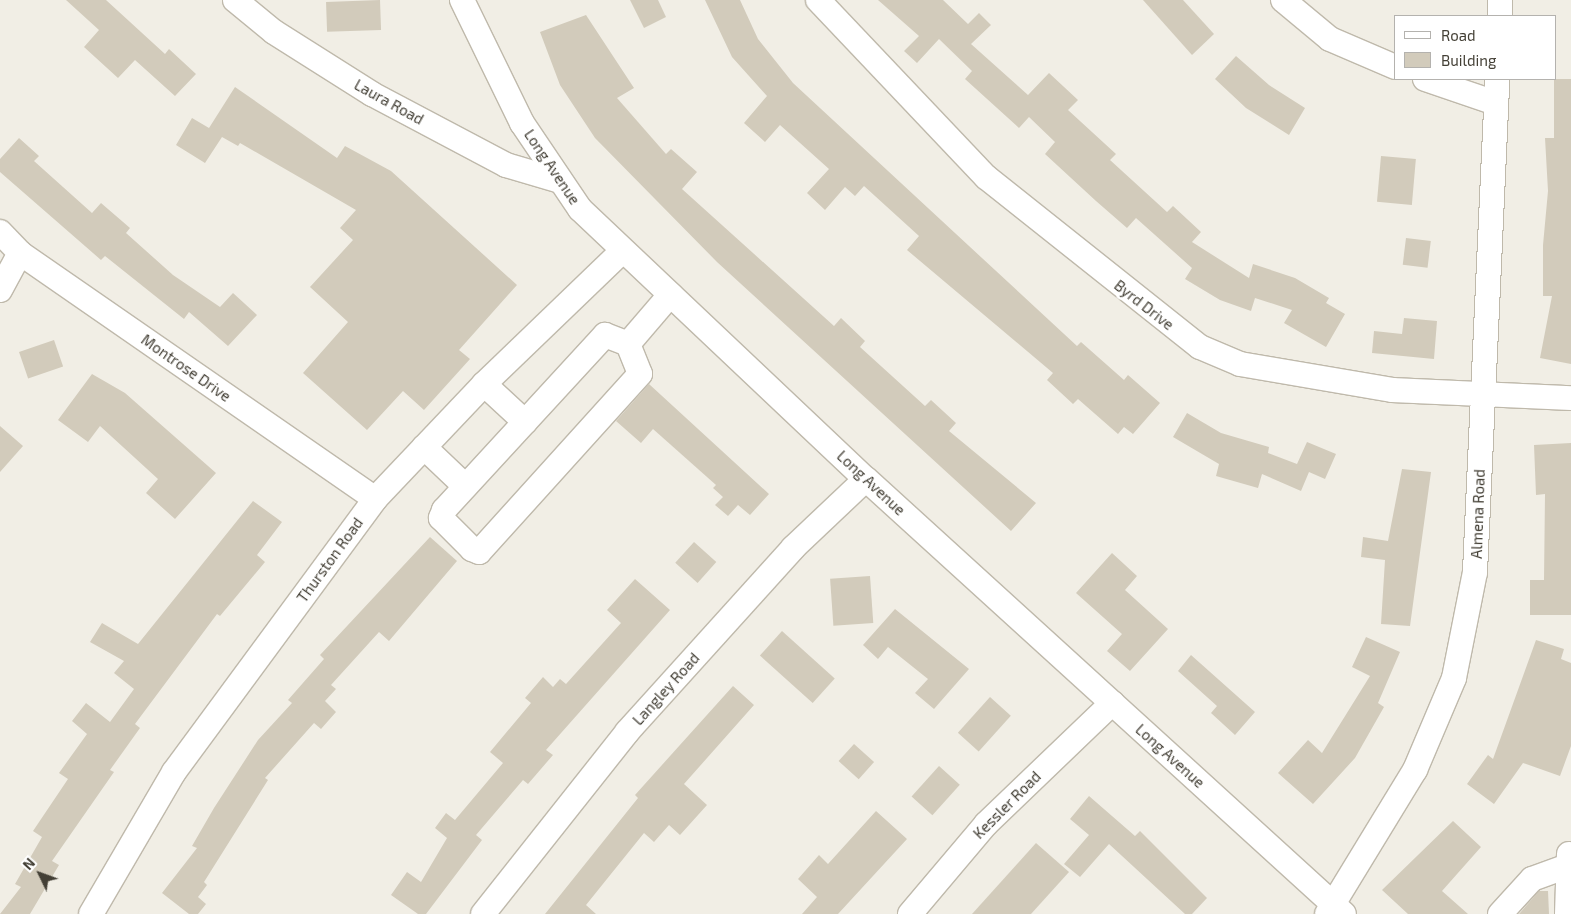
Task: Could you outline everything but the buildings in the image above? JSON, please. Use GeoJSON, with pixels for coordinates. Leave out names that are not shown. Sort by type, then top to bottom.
{"type":"FeatureCollection","features":[{"type":"Feature","properties":{"kind":"street","name":"Laura Road"},"geometry":{"type":"LineString","coordinates":[[235,0],[274,32],[372,94],[506,166],[557,180]]}},
{"type":"Feature","properties":{"kind":"street","name":"Long Avenue"},"geometry":{"type":"LineString","coordinates":[[462,0],[488,61],[557,180],[622,250],[866,479],[1112,703],[1335,911]]}},
{"type":"Feature","properties":{"kind":"street","name":"Byrd Drive"},"geometry":{"type":"LineString","coordinates":[[818,0],[986,177],[1200,347],[1240,364],[1310,378],[1392,390],[1571,398]]}},
{"type":"Feature","properties":{"kind":"street"},"geometry":{"type":"LineString","coordinates":[[1282,0],[1330,39],[1394,67]]}},
{"type":"Feature","properties":{"kind":"street"},"geometry":{"type":"LineString","coordinates":[[1500,0],[1500,15]]}},
{"type":"Feature","properties":{"kind":"street"},"geometry":{"type":"LineString","coordinates":[[1428,80],[1496,103]]}},
{"type":"Feature","properties":{"kind":"street","name":"Almena Road"},"geometry":{"type":"LineString","coordinates":[[1335,911],[1415,770],[1454,678],[1476,572],[1497,80]]}},
{"type":"Feature","properties":{"kind":"street","name":"Montrose Drive"},"geometry":{"type":"LineString","coordinates":[[0,232],[20,253],[375,499]]}},
{"type":"Feature","properties":{"kind":"street","name":"Thurston Road"},"geometry":{"type":"LineString","coordinates":[[92,914],[174,772],[375,499],[484,384],[622,250]]}},
{"type":"Feature","properties":{"kind":"street"},"geometry":{"type":"LineString","coordinates":[[0,290],[20,253]]}},
{"type":"Feature","properties":{"kind":"street"},"geometry":{"type":"LineString","coordinates":[[628,344],[670,295]]}},
{"type":"Feature","properties":{"kind":"street"},"geometry":{"type":"LineString","coordinates":[[605,335],[628,344],[640,374],[479,552],[441,518],[465,486],[525,422],[605,335]]}},
{"type":"Feature","properties":{"kind":"street"},"geometry":{"type":"LineString","coordinates":[[484,384],[525,422]]}},
{"type":"Feature","properties":{"kind":"street"},"geometry":{"type":"LineString","coordinates":[[424,447],[465,486]]}},
{"type":"Feature","properties":{"kind":"street","name":"Langley Road"},"geometry":{"type":"LineString","coordinates":[[483,914],[627,732],[792,548],[866,479]]}},
{"type":"Feature","properties":{"kind":"street","name":"Kessler Road"},"geometry":{"type":"LineString","coordinates":[[910,914],[986,824],[1112,703]]}},
{"type":"Feature","properties":{"kind":"street"},"geometry":{"type":"LineString","coordinates":[[1500,914],[1532,879],[1569,860],[1568,906]]}}]}
